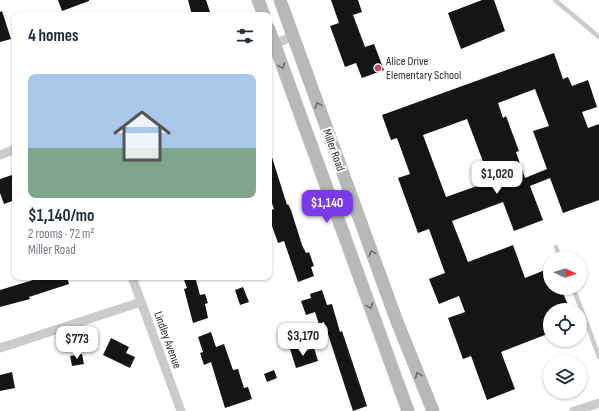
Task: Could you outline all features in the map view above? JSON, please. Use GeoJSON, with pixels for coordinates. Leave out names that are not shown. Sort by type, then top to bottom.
{"type":"FeatureCollection","features":[{"type":"Feature","properties":{"kind":"street"},"geometry":{"type":"LineString","coordinates":[[258,0],[263,12]]}},
{"type":"Feature","properties":{"kind":"street","name":"Miller Road"},"geometry":{"type":"LineString","coordinates":[[280,0],[396,319],[433,411]]}},
{"type":"Feature","properties":{"kind":"street"},"geometry":{"type":"LineString","coordinates":[[272,45],[293,36]]}},
{"type":"Feature","properties":{"kind":"street","name":"Miller Road"},"geometry":{"type":"LineString","coordinates":[[272,45],[408,411]]}},
{"type":"Feature","properties":{"kind":"street"},"geometry":{"type":"LineString","coordinates":[[0,155],[12,150]]}},
{"type":"Feature","properties":{"kind":"street","name":"Lindley Avenue"},"geometry":{"type":"LineString","coordinates":[[133,280],[181,411]]}},
{"type":"Feature","properties":{"kind":"street"},"geometry":{"type":"LineString","coordinates":[[0,348],[141,302]]}},
{"type":"Feature","properties":{"kind":"street"},"geometry":{"type":"LineString","coordinates":[[574,411],[599,403]]}},
{"type":"Feature","properties":{"kind":"lane"},"geometry":{"type":"LineString","coordinates":[[555,0],[599,37]]}},
{"type":"Feature","properties":{"kind":"lane"},"geometry":{"type":"LineString","coordinates":[[556,247],[557,251]]}},
{"type":"Feature","properties":{"kind":"lane"},"geometry":{"type":"LineString","coordinates":[[576,295],[599,357]]}},
{"type":"Feature","properties":{"kind":"building"},"geometry":{"type":"Polygon","coordinates":[[[58,0],[89,0],[89,1],[62,11],[58,0]]]}},
{"type":"Feature","properties":{"kind":"building"},"geometry":{"type":"Polygon","coordinates":[[[188,0],[206,0],[210,12],[191,12],[188,0]]]}},
{"type":"Feature","properties":{"kind":"building","name":"Alice Drive Elementary School"},"geometry":{"type":"Polygon","coordinates":[[[331,0],[358,0],[362,12],[353,15],[365,47],[374,44],[384,70],[362,78],[356,63],[345,67],[330,26],[339,23],[331,0]]]}},
{"type":"Feature","properties":{"kind":"building"},"geometry":{"type":"Polygon","coordinates":[[[482,0],[494,0],[505,31],[461,49],[448,13],[482,0]]]}},
{"type":"Feature","properties":{"kind":"building"},"geometry":{"type":"Polygon","coordinates":[[[2,11],[11,39],[0,42],[0,12],[2,11]]]}},
{"type":"Feature","properties":{"kind":"building"},"geometry":{"type":"Polygon","coordinates":[[[554,53],[563,79],[568,77],[572,86],[588,80],[597,107],[582,112],[588,128],[599,124],[599,200],[563,213],[550,178],[530,186],[543,220],[514,231],[503,202],[452,221],[468,262],[513,245],[525,278],[543,271],[543,295],[564,295],[567,303],[543,303],[543,336],[501,352],[515,389],[487,400],[471,356],[463,359],[448,318],[465,312],[459,296],[439,304],[429,279],[445,273],[429,229],[418,233],[398,178],[410,174],[397,138],[391,140],[382,115],[554,53]],[[535,89],[498,103],[503,118],[506,116],[519,151],[516,152],[525,178],[547,169],[533,131],[549,126],[535,89]],[[467,119],[423,135],[446,197],[494,180],[487,162],[484,164],[467,119]]]}},
{"type":"Feature","properties":{"kind":"building"},"geometry":{"type":"Polygon","coordinates":[[[272,157],[287,205],[288,204],[291,210],[302,245],[306,253],[309,252],[314,266],[311,267],[314,276],[298,282],[284,241],[278,243],[272,226],[272,210],[274,209],[272,203],[272,157]]]}},
{"type":"Feature","properties":{"kind":"building"},"geometry":{"type":"Polygon","coordinates":[[[12,175],[12,201],[4,204],[0,193],[0,179],[12,175]]]}},
{"type":"Feature","properties":{"kind":"building"},"geometry":{"type":"Polygon","coordinates":[[[33,280],[68,280],[69,284],[29,297],[30,299],[0,307],[0,290],[33,280]]]}},
{"type":"Feature","properties":{"kind":"building"},"geometry":{"type":"Polygon","coordinates":[[[184,280],[196,280],[200,295],[205,294],[208,303],[205,304],[208,318],[193,323],[184,289],[187,288],[184,280]]]}},
{"type":"Feature","properties":{"kind":"building"},"geometry":{"type":"Polygon","coordinates":[[[243,287],[249,302],[240,305],[235,290],[243,287]]]}},
{"type":"Feature","properties":{"kind":"building"},"geometry":{"type":"Polygon","coordinates":[[[322,290],[327,305],[332,304],[340,332],[342,331],[367,406],[353,411],[324,322],[319,324],[315,312],[306,315],[301,301],[311,298],[310,294],[322,290]]]}},
{"type":"Feature","properties":{"kind":"building"},"geometry":{"type":"Polygon","coordinates":[[[211,332],[216,347],[224,344],[233,370],[238,369],[244,388],[248,387],[252,399],[225,408],[211,362],[204,365],[200,353],[203,352],[198,337],[211,332]]]}},
{"type":"Feature","properties":{"kind":"building"},"geometry":{"type":"Polygon","coordinates":[[[111,338],[129,347],[126,353],[135,357],[130,368],[103,355],[111,338]]]}},
{"type":"Feature","properties":{"kind":"building"},"geometry":{"type":"Polygon","coordinates":[[[302,346],[304,351],[314,348],[318,361],[296,368],[290,349],[302,346]]]}},
{"type":"Feature","properties":{"kind":"building"},"geometry":{"type":"Polygon","coordinates":[[[82,354],[84,364],[72,366],[70,356],[82,354]]]}},
{"type":"Feature","properties":{"kind":"building"},"geometry":{"type":"Polygon","coordinates":[[[274,370],[277,378],[267,382],[264,374],[274,370]]]}},
{"type":"Feature","properties":{"kind":"building"},"geometry":{"type":"Polygon","coordinates":[[[12,372],[15,388],[0,391],[0,375],[12,372]]]}},
{"type":"Feature","properties":{"kind":"place","name":"Alice Drive Elementary School"},"geometry":{"type":"Point","coordinates":[378,68]}}]}
